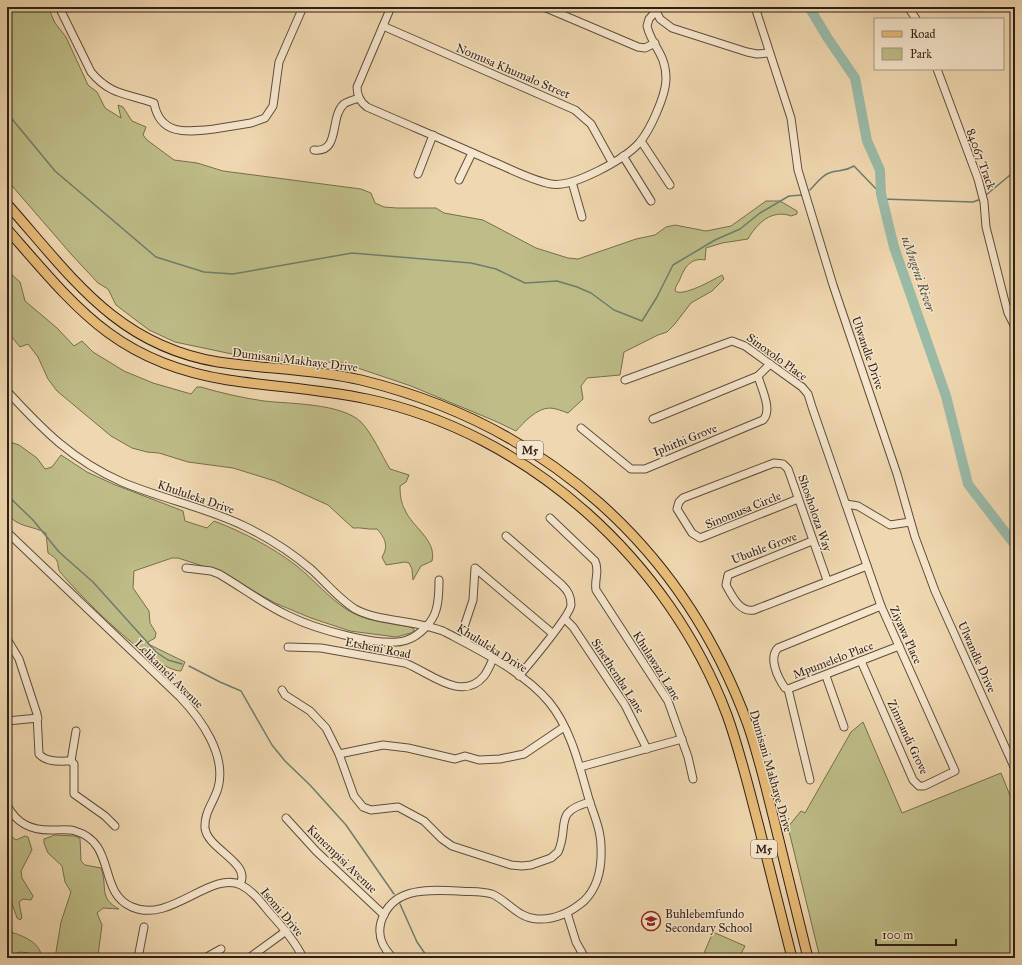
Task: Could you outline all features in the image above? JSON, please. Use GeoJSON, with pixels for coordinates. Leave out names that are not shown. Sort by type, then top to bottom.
{"type":"FeatureCollection","features":[{"type":"Feature","properties":{"kind":"main road","name":"Dumisani Makhaye Drive"},"geometry":{"type":"LineString","coordinates":[[7,204],[94,301],[117,320],[138,334],[165,347],[196,357],[221,362],[351,378],[434,401],[477,420],[530,450],[580,485],[612,513],[642,543],[671,580],[700,624],[725,672],[749,729],[808,958]]}},
{"type":"Feature","properties":{"kind":"main road","name":"Dumisani Makhaye Drive"},"geometry":{"type":"LineString","coordinates":[[7,229],[81,311],[111,336],[149,358],[193,374],[228,380],[333,392],[375,400],[425,416],[470,435],[506,455],[564,495],[598,523],[630,555],[662,595],[692,642],[720,700],[742,760],[792,958]]}},
{"type":"Feature","properties":{"kind":"street"},"geometry":{"type":"LineString","coordinates":[[59,7],[91,72],[98,80],[115,92],[154,103],[157,116],[163,123],[180,131],[194,131],[241,125],[265,118],[273,106],[279,62],[303,7]]}},
{"type":"Feature","properties":{"kind":"street"},"geometry":{"type":"LineString","coordinates":[[391,7],[357,87],[359,98],[367,107],[472,153],[546,183],[561,184],[572,182],[593,173],[623,156],[641,141],[657,108],[665,86],[664,63],[647,26],[655,9],[664,23],[677,30],[747,52],[757,54],[769,53],[756,7]]}},
{"type":"Feature","properties":{"kind":"street"},"geometry":{"type":"LineString","coordinates":[[544,7],[638,47],[645,48],[655,43]]}},
{"type":"Feature","properties":{"kind":"street"},"geometry":{"type":"LineString","coordinates":[[908,7],[915,18]]}},
{"type":"Feature","properties":{"kind":"street","name":"Nomusa Khumalo Street"},"geometry":{"type":"LineString","coordinates":[[383,26],[575,110],[591,124],[612,162]]}},
{"type":"Feature","properties":{"kind":"street","name":"Ulwandle Drive"},"geometry":{"type":"LineString","coordinates":[[769,53],[791,118],[798,170],[833,285],[897,474],[910,522],[932,583],[1015,769]]}},
{"type":"Feature","properties":{"kind":"street","name":"84067 Track"},"geometry":{"type":"LineString","coordinates":[[936,70],[978,179],[984,202],[986,227],[1008,312],[1015,327]]}},
{"type":"Feature","properties":{"kind":"street"},"geometry":{"type":"LineString","coordinates":[[314,150],[328,147],[335,128],[336,118],[342,106],[345,103],[359,98]]}},
{"type":"Feature","properties":{"kind":"street"},"geometry":{"type":"LineString","coordinates":[[418,174],[433,135]]}},
{"type":"Feature","properties":{"kind":"street"},"geometry":{"type":"LineString","coordinates":[[641,141],[670,185]]}},
{"type":"Feature","properties":{"kind":"street"},"geometry":{"type":"LineString","coordinates":[[459,180],[472,153]]}},
{"type":"Feature","properties":{"kind":"street"},"geometry":{"type":"LineString","coordinates":[[623,156],[650,201]]}},
{"type":"Feature","properties":{"kind":"street"},"geometry":{"type":"LineString","coordinates":[[572,182],[582,217]]}},
{"type":"Feature","properties":{"kind":"street","name":"Sinoxolo Place"},"geometry":{"type":"LineString","coordinates":[[624,380],[732,341],[745,346],[799,384],[808,394],[846,504]]}},
{"type":"Feature","properties":{"kind":"street"},"geometry":{"type":"LineString","coordinates":[[653,419],[758,376],[770,364]]}},
{"type":"Feature","properties":{"kind":"street","name":"Iphithi Grove"},"geometry":{"type":"LineString","coordinates":[[581,428],[631,469],[644,469],[763,420],[767,413],[767,407],[758,376]]}},
{"type":"Feature","properties":{"kind":"street","name":"Khululeka Drive"},"geometry":{"type":"LineString","coordinates":[[7,391],[52,438],[89,465],[123,482],[214,513],[259,534],[279,545],[301,561],[355,609],[375,616],[427,625],[446,632],[467,643],[519,676],[537,690],[549,702],[572,744],[580,767],[600,840],[600,867],[595,886],[591,892],[576,907],[567,913],[545,919],[536,919],[520,914],[491,894],[427,890],[413,892],[403,896],[394,902],[384,915]]}},
{"type":"Feature","properties":{"kind":"street","name":"Sinomusa Circle"},"geometry":{"type":"LineString","coordinates":[[774,463],[684,498],[678,505],[678,513],[692,533],[700,538],[798,500]]}},
{"type":"Feature","properties":{"kind":"street","name":"Shosholoza Way"},"geometry":{"type":"LineString","coordinates":[[774,463],[780,463],[786,466],[827,580]]}},
{"type":"Feature","properties":{"kind":"street"},"geometry":{"type":"LineString","coordinates":[[846,504],[858,506],[890,525],[910,522]]}},
{"type":"Feature","properties":{"kind":"street","name":"Ziyawa Place"},"geometry":{"type":"LineString","coordinates":[[846,504],[881,606],[955,771]]}},
{"type":"Feature","properties":{"kind":"street","name":"Khulawazi Lane"},"geometry":{"type":"LineString","coordinates":[[550,518],[596,561],[598,570],[595,585],[598,594],[665,695],[682,739],[693,779]]}},
{"type":"Feature","properties":{"kind":"street","name":"Lelikameli Avenue"},"geometry":{"type":"LineString","coordinates":[[7,532],[180,697],[198,718],[214,748],[218,770],[218,787],[208,808],[205,820],[206,832],[209,839],[238,866],[241,877],[240,884]]}},
{"type":"Feature","properties":{"kind":"street"},"geometry":{"type":"LineString","coordinates":[[506,536],[569,592],[571,606],[565,618],[519,676]]}},
{"type":"Feature","properties":{"kind":"street","name":"Ubuhle Grove"},"geometry":{"type":"LineString","coordinates":[[812,541],[728,575],[726,585],[740,607],[746,611],[754,610],[827,580]]}},
{"type":"Feature","properties":{"kind":"street"},"geometry":{"type":"LineString","coordinates":[[827,580],[867,566]]}},
{"type":"Feature","properties":{"kind":"street"},"geometry":{"type":"LineString","coordinates":[[186,568],[211,571],[219,574],[269,606],[290,617],[339,634],[396,642],[413,638],[427,625],[436,611],[439,580]]}},
{"type":"Feature","properties":{"kind":"street"},"geometry":{"type":"LineString","coordinates":[[467,643],[463,630],[473,600],[476,568],[552,633]]}},
{"type":"Feature","properties":{"kind":"street","name":"Mpumelelo Place"},"geometry":{"type":"LineString","coordinates":[[881,606],[778,648],[774,652],[775,664],[781,682],[785,688],[788,689],[826,676],[899,646]]}},
{"type":"Feature","properties":{"kind":"street","name":"Sinethemba Lane"},"geometry":{"type":"LineString","coordinates":[[565,618],[573,627],[624,705],[647,749]]}},
{"type":"Feature","properties":{"kind":"street"},"geometry":{"type":"LineString","coordinates":[[7,639],[19,659],[38,718],[38,750],[43,758],[72,762]]}},
{"type":"Feature","properties":{"kind":"street","name":"Etsheni Road"},"geometry":{"type":"LineString","coordinates":[[288,647],[321,648],[405,663],[418,667],[433,677],[461,688],[473,685],[484,676],[493,659]]}},
{"type":"Feature","properties":{"kind":"street","name":"Zimnandi Grove"},"geometry":{"type":"LineString","coordinates":[[861,661],[913,780],[924,786],[955,771]]}},
{"type":"Feature","properties":{"kind":"street"},"geometry":{"type":"LineString","coordinates":[[826,676],[844,727]]}},
{"type":"Feature","properties":{"kind":"street"},"geometry":{"type":"LineString","coordinates":[[788,689],[810,780]]}},
{"type":"Feature","properties":{"kind":"street"},"geometry":{"type":"LineString","coordinates":[[282,690],[285,695],[318,718],[326,728],[339,754],[354,796],[363,807],[371,810],[398,807],[424,820],[442,839],[452,846],[518,866],[531,864],[555,855],[559,849],[564,820],[569,811],[575,807],[590,802]]}},
{"type":"Feature","properties":{"kind":"street"},"geometry":{"type":"LineString","coordinates":[[7,720],[38,718]]}},
{"type":"Feature","properties":{"kind":"street"},"geometry":{"type":"LineString","coordinates":[[339,754],[383,745],[408,748],[455,759],[465,756],[479,760],[500,759],[524,754],[564,727]]}},
{"type":"Feature","properties":{"kind":"street"},"geometry":{"type":"LineString","coordinates":[[76,732],[72,762],[74,764],[74,794],[105,816],[115,826]]}},
{"type":"Feature","properties":{"kind":"street"},"geometry":{"type":"LineString","coordinates":[[580,767],[682,739]]}},
{"type":"Feature","properties":{"kind":"street"},"geometry":{"type":"LineString","coordinates":[[7,805],[15,818],[30,828],[75,831],[91,841],[104,856],[110,882],[116,895],[130,907],[140,910],[160,910],[217,885],[229,883],[240,884]]}},
{"type":"Feature","properties":{"kind":"street","name":"Kunempisi Avenue"},"geometry":{"type":"LineString","coordinates":[[286,818],[316,851],[384,915]]}},
{"type":"Feature","properties":{"kind":"street","name":"Isomi Drive"},"geometry":{"type":"LineString","coordinates":[[240,884],[257,898],[286,931],[303,958]]}},
{"type":"Feature","properties":{"kind":"street"},"geometry":{"type":"LineString","coordinates":[[567,913],[576,942],[585,958]]}},
{"type":"Feature","properties":{"kind":"street"},"geometry":{"type":"LineString","coordinates":[[384,915],[380,928],[381,942],[393,958]]}},
{"type":"Feature","properties":{"kind":"street"},"geometry":{"type":"LineString","coordinates":[[138,958],[144,927]]}},
{"type":"Feature","properties":{"kind":"street"},"geometry":{"type":"LineString","coordinates":[[249,958],[286,931]]}},
{"type":"Feature","properties":{"kind":"street"},"geometry":{"type":"LineString","coordinates":[[205,958],[221,949]]}},
{"type":"Feature","properties":{"kind":"green space"},"geometry":{"type":"Polygon","coordinates":[[[7,7],[48,7],[55,23],[66,37],[88,85],[97,92],[105,108],[121,118],[118,105],[123,107],[132,121],[146,127],[143,135],[147,140],[174,160],[197,163],[223,171],[361,189],[371,193],[375,203],[384,207],[436,208],[444,213],[483,220],[536,248],[568,258],[578,259],[636,239],[655,235],[666,227],[675,225],[706,231],[731,226],[766,201],[780,201],[797,211],[797,214],[791,216],[778,214],[771,216],[756,228],[748,239],[722,243],[706,248],[705,260],[696,260],[686,267],[675,291],[684,292],[691,290],[722,275],[724,279],[712,291],[691,303],[667,332],[624,352],[620,375],[587,378],[581,386],[583,399],[568,413],[554,408],[540,410],[531,416],[516,431],[411,386],[340,362],[302,363],[232,354],[175,342],[149,330],[116,305],[108,289],[98,283],[71,254],[7,180],[7,7]]]}},
{"type":"Feature","properties":{"kind":"green space"},"geometry":{"type":"Polygon","coordinates":[[[11,274],[20,282],[25,301],[57,328],[74,346],[82,341],[93,352],[124,371],[153,383],[191,394],[197,387],[201,387],[256,400],[328,408],[341,411],[361,422],[377,445],[390,469],[409,475],[406,482],[400,486],[402,502],[408,516],[428,540],[433,553],[432,561],[421,566],[413,580],[412,569],[409,563],[405,562],[386,565],[382,557],[386,546],[385,542],[377,529],[353,528],[328,505],[275,481],[233,468],[188,462],[159,453],[147,452],[132,448],[111,436],[57,391],[48,379],[38,357],[28,344],[20,347],[7,331],[7,276],[11,274]]]}},
{"type":"Feature","properties":{"kind":"green space"},"geometry":{"type":"Polygon","coordinates":[[[7,441],[19,445],[37,458],[45,469],[52,467],[61,455],[87,472],[113,484],[183,511],[185,521],[207,528],[214,521],[236,530],[257,540],[297,566],[333,599],[353,613],[377,621],[410,627],[414,629],[414,631],[396,637],[350,631],[311,618],[275,603],[218,571],[178,558],[172,558],[134,571],[133,588],[149,611],[150,623],[156,633],[155,638],[148,642],[148,644],[185,662],[181,671],[169,668],[153,659],[136,646],[100,614],[70,584],[60,572],[58,562],[48,553],[46,533],[16,522],[7,514],[7,441]]]}},
{"type":"Feature","properties":{"kind":"green space"},"geometry":{"type":"Polygon","coordinates":[[[863,722],[902,813],[1001,773],[1015,808],[1015,958],[820,958],[788,827],[801,811],[805,813],[851,732],[863,722]]]}},
{"type":"Feature","properties":{"kind":"green space"},"geometry":{"type":"Polygon","coordinates":[[[7,833],[16,840],[25,836],[28,837],[32,850],[21,871],[22,878],[33,896],[31,900],[23,899],[19,902],[22,918],[20,920],[17,918],[10,898],[7,895],[7,833]]]}},
{"type":"Feature","properties":{"kind":"green space"},"geometry":{"type":"Polygon","coordinates":[[[55,835],[75,836],[80,838],[81,861],[85,865],[101,868],[108,901],[119,909],[103,908],[97,913],[102,925],[98,955],[95,958],[55,958],[61,922],[71,892],[65,882],[62,866],[48,853],[44,843],[44,839],[55,835]]]}},
{"type":"Feature","properties":{"kind":"green space"},"geometry":{"type":"Polygon","coordinates":[[[7,931],[24,937],[34,943],[38,947],[42,958],[30,958],[29,953],[20,952],[11,955],[7,953],[7,931]]]}},
{"type":"Feature","properties":{"kind":"green space"},"geometry":{"type":"Polygon","coordinates":[[[713,932],[745,946],[739,958],[702,958],[713,932]]]}},
{"type":"Feature","properties":{"kind":"waterway","name":"uMngeni River"},"geometry":{"type":"LineString","coordinates":[[809,7],[827,37],[855,78],[867,141],[880,170],[881,194],[894,247],[946,396],[968,484],[1015,545]]}},
{"type":"Feature","properties":{"kind":"waterway"},"geometry":{"type":"LineString","coordinates":[[7,113],[55,171],[156,257],[204,272],[233,274],[352,253],[471,263],[496,269],[525,283],[557,281],[577,287],[591,293],[614,310],[642,321],[657,297],[673,265],[715,240],[740,229],[760,213],[789,196],[803,195]]}},
{"type":"Feature","properties":{"kind":"waterway"},"geometry":{"type":"LineString","coordinates":[[810,190],[826,174],[854,166],[881,194]]}},
{"type":"Feature","properties":{"kind":"waterway"},"geometry":{"type":"LineString","coordinates":[[986,195],[1015,171]]}},
{"type":"Feature","properties":{"kind":"waterway"},"geometry":{"type":"LineString","coordinates":[[882,199],[973,202],[981,199]]}},
{"type":"Feature","properties":{"kind":"waterway"},"geometry":{"type":"LineString","coordinates":[[7,495],[33,520],[59,552],[93,582],[156,652],[168,660],[182,664]]}},
{"type":"Feature","properties":{"kind":"waterway","name":"uMngeni River"},"geometry":{"type":"LineString","coordinates":[[1009,537],[1015,533]]}},
{"type":"Feature","properties":{"kind":"waterway"},"geometry":{"type":"LineString","coordinates":[[189,666],[241,691],[272,745],[285,761],[310,785],[346,825],[394,894]]}},
{"type":"Feature","properties":{"kind":"waterway"},"geometry":{"type":"LineString","coordinates":[[400,904],[417,942],[428,958]]}},
{"type":"Feature","properties":{"kind":"place","name":"Buhlebemfundo Secondary School"},"geometry":{"type":"Point","coordinates":[651,921]}}]}
